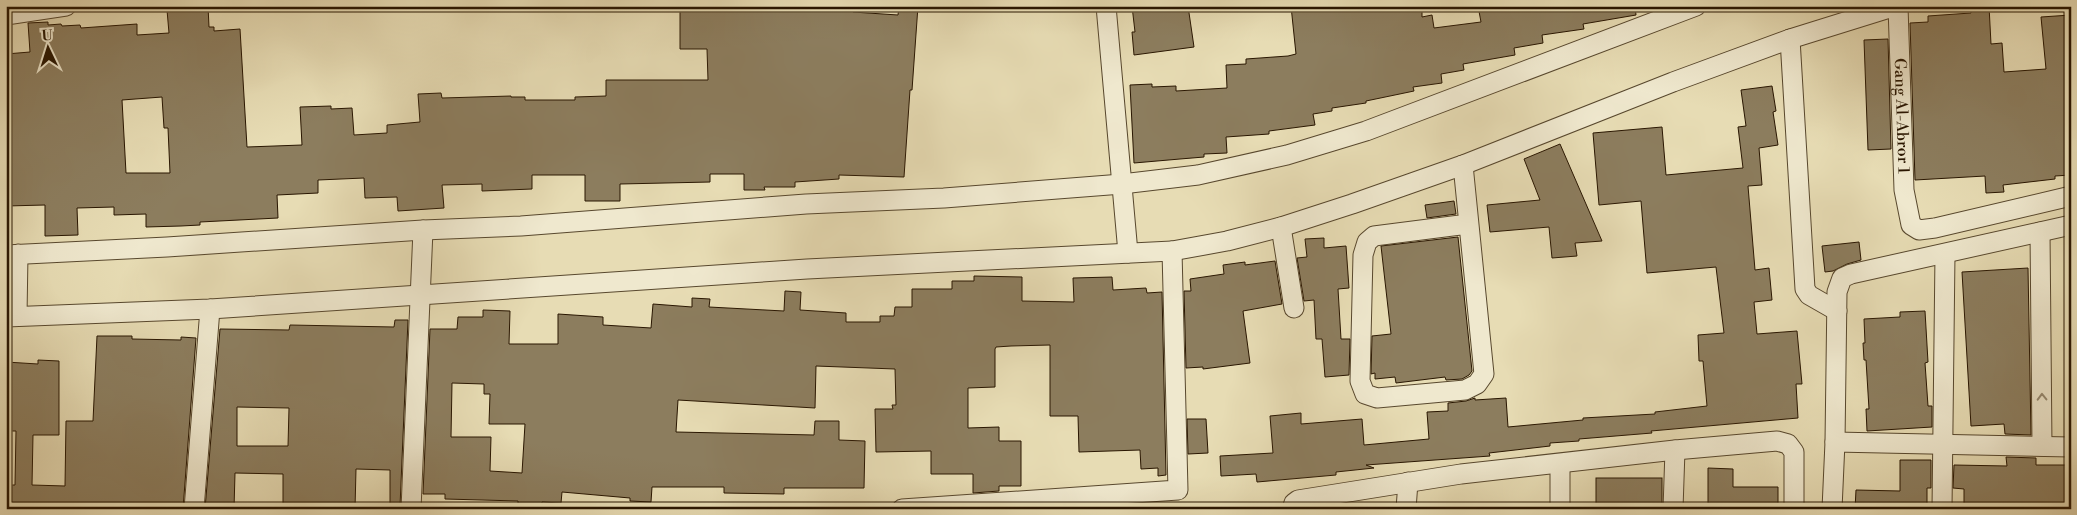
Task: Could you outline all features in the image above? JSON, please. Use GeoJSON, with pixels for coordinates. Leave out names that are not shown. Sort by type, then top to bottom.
{"type":"FeatureCollection","features":[{"type":"Feature","properties":{"kind":"street"},"geometry":{"type":"LineString","coordinates":[[6,15],[66,6]]}},
{"type":"Feature","properties":{"kind":"street"},"geometry":{"type":"LineString","coordinates":[[1106,6],[1128,247]]}},
{"type":"Feature","properties":{"kind":"street"},"geometry":{"type":"LineString","coordinates":[[1696,6],[1366,131],[1287,155],[1224,170],[1123,190],[806,204],[423,235],[167,247],[14,257],[14,313],[210,309],[421,289],[806,269],[1128,247],[1172,251],[1227,241],[1281,228],[1462,165],[1673,82],[1790,39],[1897,6]]}},
{"type":"Feature","properties":{"kind":"street","name":"Gang Al-Abror 1"},"geometry":{"type":"LineString","coordinates":[[1897,6],[1904,190],[1912,225],[1919,230],[1935,228],[2071,196]]}},
{"type":"Feature","properties":{"kind":"street"},"geometry":{"type":"LineString","coordinates":[[1790,39],[1802,225],[1803,272],[1805,289],[1822,303],[1835,442],[1832,509]]}},
{"type":"Feature","properties":{"kind":"street"},"geometry":{"type":"LineString","coordinates":[[1462,165],[1484,374],[1477,384],[1465,390],[1377,398],[1365,394],[1360,381],[1363,255],[1367,242],[1374,236],[1468,224]]}},
{"type":"Feature","properties":{"kind":"street"},"geometry":{"type":"LineString","coordinates":[[1822,303],[1837,292],[1842,278],[1851,274],[1946,254],[2071,224]]}},
{"type":"Feature","properties":{"kind":"street"},"geometry":{"type":"LineString","coordinates":[[1281,228],[1294,308]]}},
{"type":"Feature","properties":{"kind":"street"},"geometry":{"type":"LineString","coordinates":[[2040,232],[2042,446]]}},
{"type":"Feature","properties":{"kind":"street"},"geometry":{"type":"LineString","coordinates":[[411,509],[423,235]]}},
{"type":"Feature","properties":{"kind":"street"},"geometry":{"type":"LineString","coordinates":[[902,509],[1178,490],[1172,251]]}},
{"type":"Feature","properties":{"kind":"street"},"geometry":{"type":"LineString","coordinates":[[1942,509],[1946,254]]}},
{"type":"Feature","properties":{"kind":"street"},"geometry":{"type":"LineString","coordinates":[[194,509],[210,309]]}},
{"type":"Feature","properties":{"kind":"street"},"geometry":{"type":"LineString","coordinates":[[1292,509],[1294,503],[1298,500],[1461,474],[1675,450],[1777,441],[1788,444],[1794,452],[1794,509]]}},
{"type":"Feature","properties":{"kind":"street"},"geometry":{"type":"LineString","coordinates":[[1835,442],[2071,447]]}},
{"type":"Feature","properties":{"kind":"street"},"geometry":{"type":"LineString","coordinates":[[1673,509],[1675,450]]}},
{"type":"Feature","properties":{"kind":"street"},"geometry":{"type":"LineString","coordinates":[[1560,464],[1560,509]]}},
{"type":"Feature","properties":{"kind":"street"},"geometry":{"type":"LineString","coordinates":[[1406,509],[1408,482]]}},
{"type":"Feature","properties":{"kind":"building"},"geometry":{"type":"Polygon","coordinates":[[[187,6],[208,6],[209,27],[214,27],[214,31],[240,29],[247,147],[302,145],[300,107],[331,106],[331,109],[352,108],[354,135],[387,133],[387,125],[420,122],[418,94],[441,93],[442,98],[511,96],[525,97],[525,100],[575,100],[575,97],[606,96],[606,80],[708,80],[707,49],[680,49],[680,6],[853,6],[853,12],[898,15],[899,6],[918,6],[904,177],[839,175],[839,179],[795,182],[795,187],[764,187],[765,190],[744,190],[744,174],[710,174],[710,182],[620,184],[620,201],[585,201],[585,175],[532,175],[532,189],[482,191],[482,184],[442,185],[444,208],[398,211],[397,197],[365,198],[364,178],[318,180],[318,193],[277,195],[278,218],[200,222],[200,225],[146,227],[146,214],[114,215],[114,207],[77,208],[78,235],[45,236],[45,205],[6,206],[6,54],[30,52],[28,23],[48,22],[48,25],[80,25],[81,28],[137,24],[137,35],[169,33],[167,10],[187,8],[187,6]],[[162,97],[122,100],[126,173],[170,173],[168,128],[164,128],[162,97]]]}},
{"type":"Feature","properties":{"kind":"building"},"geometry":{"type":"Polygon","coordinates":[[[1132,6],[1188,6],[1194,47],[1134,55],[1132,32],[1135,32],[1132,6]]]}},
{"type":"Feature","properties":{"kind":"building"},"geometry":{"type":"Polygon","coordinates":[[[1291,6],[1422,6],[1422,17],[1432,15],[1434,28],[1481,22],[1478,6],[1635,6],[1636,15],[1583,24],[1584,29],[1542,35],[1543,43],[1514,48],[1515,55],[1463,64],[1464,70],[1441,74],[1442,83],[1413,87],[1414,91],[1366,101],[1366,103],[1332,108],[1332,111],[1313,114],[1315,125],[1269,131],[1269,134],[1226,137],[1227,153],[1204,154],[1204,157],[1134,163],[1130,85],[1152,84],[1152,87],[1176,86],[1176,91],[1227,88],[1226,65],[1246,64],[1246,59],[1296,54],[1291,6]]]}},
{"type":"Feature","properties":{"kind":"building"},"geometry":{"type":"Polygon","coordinates":[[[1989,6],[1991,44],[2002,43],[2004,72],[2046,69],[2041,17],[2071,15],[2071,175],[2055,176],[2055,179],[2003,185],[2004,192],[1986,193],[1985,176],[1915,180],[1910,23],[1928,22],[1928,16],[1971,13],[1971,7],[1989,6]]]}},
{"type":"Feature","properties":{"kind":"building"},"geometry":{"type":"Polygon","coordinates":[[[1888,39],[1891,149],[1868,150],[1864,40],[1888,39]]]}},
{"type":"Feature","properties":{"kind":"building"},"geometry":{"type":"Polygon","coordinates":[[[1772,86],[1776,111],[1773,112],[1778,145],[1759,148],[1762,185],[1748,186],[1755,270],[1769,268],[1772,300],[1754,302],[1757,334],[1797,331],[1802,384],[1796,384],[1798,418],[1579,439],[1579,441],[1550,443],[1550,446],[1489,453],[1490,456],[1366,465],[1374,468],[1336,472],[1336,475],[1257,482],[1256,474],[1221,476],[1220,456],[1273,453],[1270,416],[1301,413],[1301,424],[1362,419],[1364,445],[1429,439],[1427,412],[1448,411],[1448,403],[1475,398],[1475,400],[1506,398],[1508,427],[1583,420],[1583,418],[1655,414],[1655,412],[1707,406],[1703,361],[1699,361],[1698,335],[1724,333],[1716,267],[1647,273],[1641,201],[1599,205],[1593,133],[1662,127],[1666,175],[1743,168],[1738,127],[1746,126],[1741,90],[1772,86]]]}},
{"type":"Feature","properties":{"kind":"building"},"geometry":{"type":"Polygon","coordinates":[[[1560,144],[1602,241],[1575,243],[1577,256],[1552,258],[1549,227],[1490,232],[1487,205],[1540,200],[1524,159],[1560,144]]]}},
{"type":"Feature","properties":{"kind":"building"},"geometry":{"type":"Polygon","coordinates":[[[1454,201],[1456,214],[1427,218],[1425,205],[1454,201]]]}},
{"type":"Feature","properties":{"kind":"building"},"geometry":{"type":"Polygon","coordinates":[[[1458,237],[1472,371],[1462,379],[1446,380],[1445,377],[1396,383],[1395,377],[1375,379],[1375,373],[1371,374],[1372,336],[1391,334],[1381,246],[1458,237]]]}},
{"type":"Feature","properties":{"kind":"building"},"geometry":{"type":"Polygon","coordinates":[[[1324,238],[1324,248],[1346,246],[1349,288],[1338,289],[1341,339],[1350,339],[1349,375],[1325,377],[1322,339],[1316,339],[1314,300],[1304,301],[1297,258],[1307,257],[1305,239],[1324,238]]]}},
{"type":"Feature","properties":{"kind":"building"},"geometry":{"type":"Polygon","coordinates":[[[1859,242],[1861,260],[1833,271],[1825,272],[1822,246],[1859,242]]]}},
{"type":"Feature","properties":{"kind":"building"},"geometry":{"type":"Polygon","coordinates":[[[1275,261],[1282,304],[1243,311],[1250,363],[1203,369],[1203,367],[1186,368],[1184,291],[1191,291],[1190,279],[1224,274],[1223,265],[1245,262],[1245,265],[1275,261]]]}},
{"type":"Feature","properties":{"kind":"building"},"geometry":{"type":"Polygon","coordinates":[[[2028,268],[2031,435],[2005,434],[2004,424],[1971,426],[1962,272],[2028,268]]]}},
{"type":"Feature","properties":{"kind":"building"},"geometry":{"type":"Polygon","coordinates":[[[974,276],[1022,277],[1022,301],[1074,302],[1073,278],[1112,277],[1113,290],[1146,288],[1147,293],[1162,292],[1166,475],[1158,476],[1158,468],[1141,469],[1140,450],[1079,452],[1078,416],[1050,416],[1050,345],[996,347],[995,387],[968,388],[968,428],[999,427],[999,441],[1021,441],[1021,486],[999,486],[999,491],[973,493],[973,474],[931,474],[931,451],[876,452],[875,409],[893,409],[892,405],[896,405],[895,369],[816,366],[815,408],[678,400],[676,432],[814,435],[815,421],[839,421],[839,440],[865,441],[864,488],[784,488],[784,494],[724,493],[724,487],[652,487],[651,502],[630,501],[630,498],[562,492],[561,503],[542,502],[542,509],[518,509],[518,501],[445,499],[445,494],[423,494],[430,329],[457,329],[458,317],[483,317],[483,310],[510,311],[509,344],[558,344],[558,314],[603,317],[603,325],[651,328],[653,304],[692,307],[692,298],[710,299],[709,307],[784,311],[785,291],[801,292],[800,310],[846,313],[846,322],[880,322],[880,316],[894,316],[895,307],[912,307],[912,289],[952,289],[952,281],[974,281],[974,276]],[[452,383],[451,437],[491,437],[490,471],[522,473],[525,424],[489,424],[490,394],[484,394],[484,384],[452,383]]]}},
{"type":"Feature","properties":{"kind":"building"},"geometry":{"type":"Polygon","coordinates":[[[1925,311],[1928,362],[1925,363],[1928,406],[1932,406],[1932,427],[1867,431],[1866,409],[1869,409],[1863,343],[1865,343],[1864,319],[1900,317],[1900,312],[1925,311]]]}},
{"type":"Feature","properties":{"kind":"building"},"geometry":{"type":"Polygon","coordinates":[[[395,320],[408,320],[400,506],[390,506],[390,470],[356,469],[355,509],[283,509],[283,474],[235,473],[234,509],[205,509],[220,329],[289,330],[290,325],[394,327],[395,320]],[[237,407],[237,446],[288,446],[289,408],[237,407]]]}},
{"type":"Feature","properties":{"kind":"building"},"geometry":{"type":"Polygon","coordinates":[[[97,336],[132,336],[132,339],[181,340],[181,337],[196,338],[183,509],[12,509],[12,485],[15,485],[16,431],[6,431],[6,362],[38,364],[38,360],[59,361],[59,435],[33,435],[32,485],[65,486],[66,421],[93,421],[97,336]]]}},
{"type":"Feature","properties":{"kind":"building"},"geometry":{"type":"Polygon","coordinates":[[[1187,419],[1206,419],[1208,453],[1188,454],[1187,419]]]}},
{"type":"Feature","properties":{"kind":"building"},"geometry":{"type":"Polygon","coordinates":[[[2006,457],[2036,458],[2036,465],[2071,465],[2071,509],[1964,509],[1964,489],[1953,488],[1954,465],[2007,466],[2006,457]]]}},
{"type":"Feature","properties":{"kind":"building"},"geometry":{"type":"Polygon","coordinates":[[[1900,460],[1931,460],[1931,488],[1927,488],[1927,509],[1855,509],[1856,490],[1900,491],[1900,460]]]}},
{"type":"Feature","properties":{"kind":"building"},"geometry":{"type":"Polygon","coordinates":[[[1708,468],[1733,469],[1733,487],[1778,487],[1778,509],[1708,507],[1708,468]]]}},
{"type":"Feature","properties":{"kind":"building"},"geometry":{"type":"Polygon","coordinates":[[[1596,478],[1662,478],[1662,509],[1596,509],[1596,478]]]}}]}
